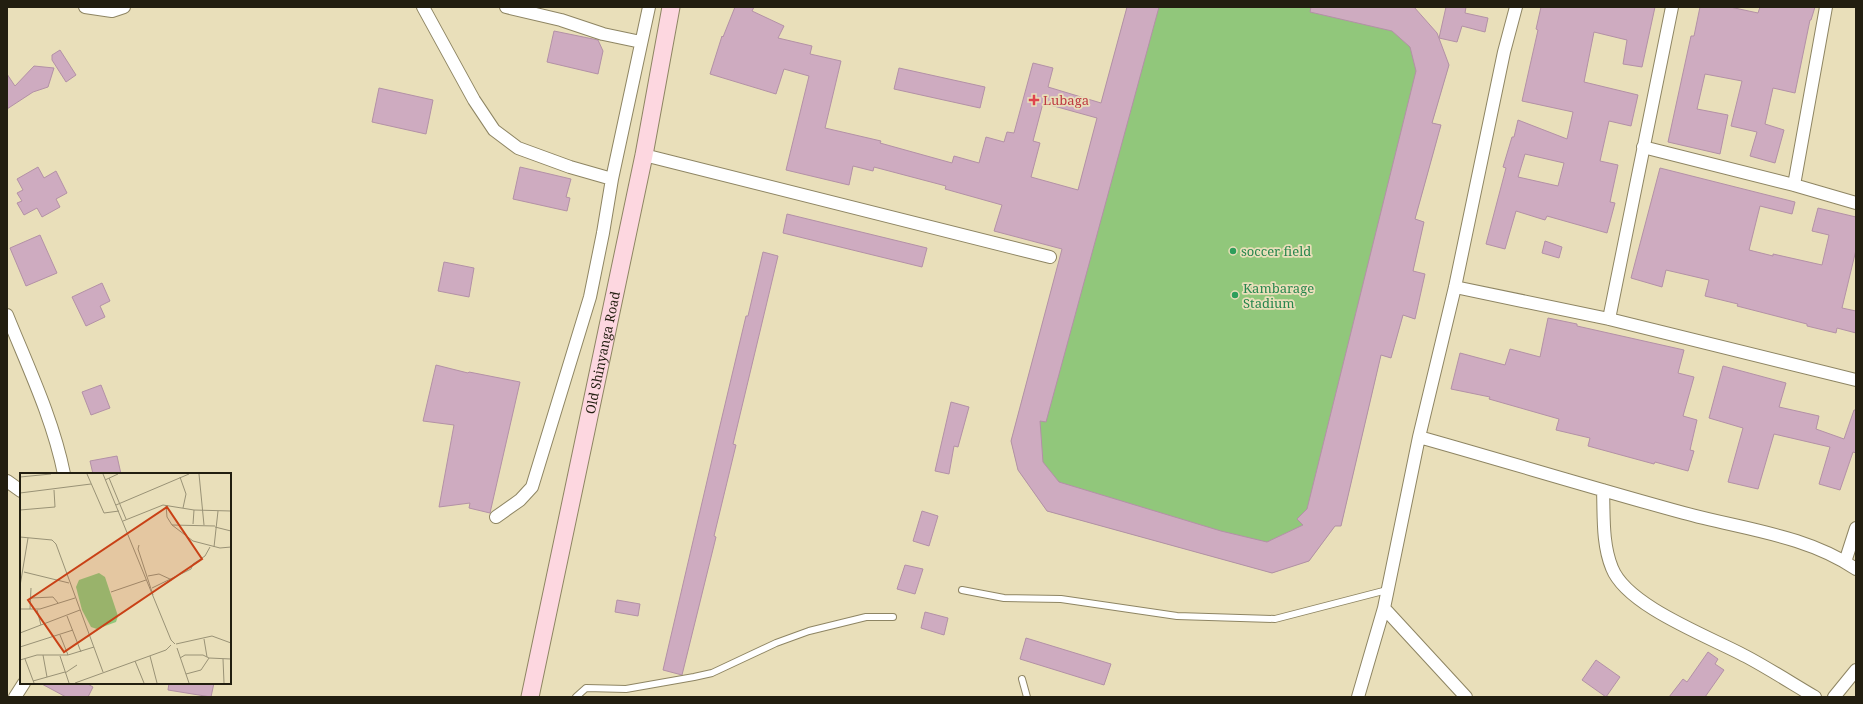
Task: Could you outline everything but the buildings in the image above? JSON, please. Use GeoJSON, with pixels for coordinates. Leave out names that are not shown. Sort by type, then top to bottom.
{"type":"FeatureCollection","features":[{"type":"Feature","properties":{"kind":"main road","name":"Old Shinyanga Road"},"geometry":{"type":"LineString","coordinates":[[530,697],[644,155],[671,7]]}},
{"type":"Feature","properties":{"kind":"street"},"geometry":{"type":"LineString","coordinates":[[85,7],[112,11],[122,9],[124,7]]}},
{"type":"Feature","properties":{"kind":"street"},"geometry":{"type":"LineString","coordinates":[[423,7],[468,89],[494,130],[518,148],[570,167],[612,179]]}},
{"type":"Feature","properties":{"kind":"street"},"geometry":{"type":"LineString","coordinates":[[506,7],[561,20],[603,34],[641,42]]}},
{"type":"Feature","properties":{"kind":"street"},"geometry":{"type":"LineString","coordinates":[[496,517],[520,500],[532,487],[590,297],[612,179],[649,7]]}},
{"type":"Feature","properties":{"kind":"street"},"geometry":{"type":"LineString","coordinates":[[1358,697],[1384,608],[1419,437],[1455,287],[1504,52],[1516,7]]}},
{"type":"Feature","properties":{"kind":"street"},"geometry":{"type":"LineString","coordinates":[[1609,319],[1672,7]]}},
{"type":"Feature","properties":{"kind":"street"},"geometry":{"type":"LineString","coordinates":[[1794,185],[1826,7]]}},
{"type":"Feature","properties":{"kind":"street"},"geometry":{"type":"LineString","coordinates":[[1643,147],[1794,185],[1856,203]]}},
{"type":"Feature","properties":{"kind":"street"},"geometry":{"type":"LineString","coordinates":[[644,155],[1050,257]]}},
{"type":"Feature","properties":{"kind":"street"},"geometry":{"type":"LineString","coordinates":[[1455,287],[1609,319],[1856,380]]}},
{"type":"Feature","properties":{"kind":"street"},"geometry":{"type":"LineString","coordinates":[[7,315],[35,384],[59,451],[64,473]]}},
{"type":"Feature","properties":{"kind":"street"},"geometry":{"type":"LineString","coordinates":[[1419,437],[1685,513],[1810,544],[1845,562],[1856,570]]}},
{"type":"Feature","properties":{"kind":"street"},"geometry":{"type":"LineString","coordinates":[[7,480],[20,490]]}},
{"type":"Feature","properties":{"kind":"street"},"geometry":{"type":"LineString","coordinates":[[1603,490],[1606,541],[1612,568],[1620,583],[1640,600],[1667,617],[1749,658],[1815,697]]}},
{"type":"Feature","properties":{"kind":"street"},"geometry":{"type":"LineString","coordinates":[[1845,562],[1856,528]]}},
{"type":"Feature","properties":{"kind":"street"},"geometry":{"type":"LineString","coordinates":[[1384,608],[1466,697]]}},
{"type":"Feature","properties":{"kind":"street"},"geometry":{"type":"LineString","coordinates":[[1834,697],[1856,670]]}},
{"type":"Feature","properties":{"kind":"street"},"geometry":{"type":"LineString","coordinates":[[15,697],[23,684]]}},
{"type":"Feature","properties":{"kind":"lane"},"geometry":{"type":"LineString","coordinates":[[962,590],[1004,598],[1061,599],[1177,616],[1275,619],[1387,590]]}},
{"type":"Feature","properties":{"kind":"lane"},"geometry":{"type":"LineString","coordinates":[[576,697],[586,688],[626,689],[706,674],[809,631],[866,617],[893,617]]}},
{"type":"Feature","properties":{"kind":"lane"},"geometry":{"type":"LineString","coordinates":[[1022,679],[1027,697]]}},
{"type":"Feature","properties":{"kind":"green space","name":"Kambarage Stadium"},"geometry":{"type":"Polygon","coordinates":[[[1127,7],[1412,7],[1449,65],[1432,123],[1441,125],[1415,219],[1424,222],[1413,271],[1415,319],[1403,315],[1391,358],[1381,355],[1341,526],[1335,526],[1309,561],[1272,573],[1047,511],[1018,470],[1011,441],[1127,7]]]}},
{"type":"Feature","properties":{"kind":"place","name":"Lubaga"},"geometry":{"type":"Point","coordinates":[1034,100]}},
{"type":"Feature","properties":{"kind":"place","name":"soccer field"},"geometry":{"type":"Point","coordinates":[1233,251]}},
{"type":"Feature","properties":{"kind":"place","name":"Kambarage Stadium"},"geometry":{"type":"Point","coordinates":[1235,295]}}]}
